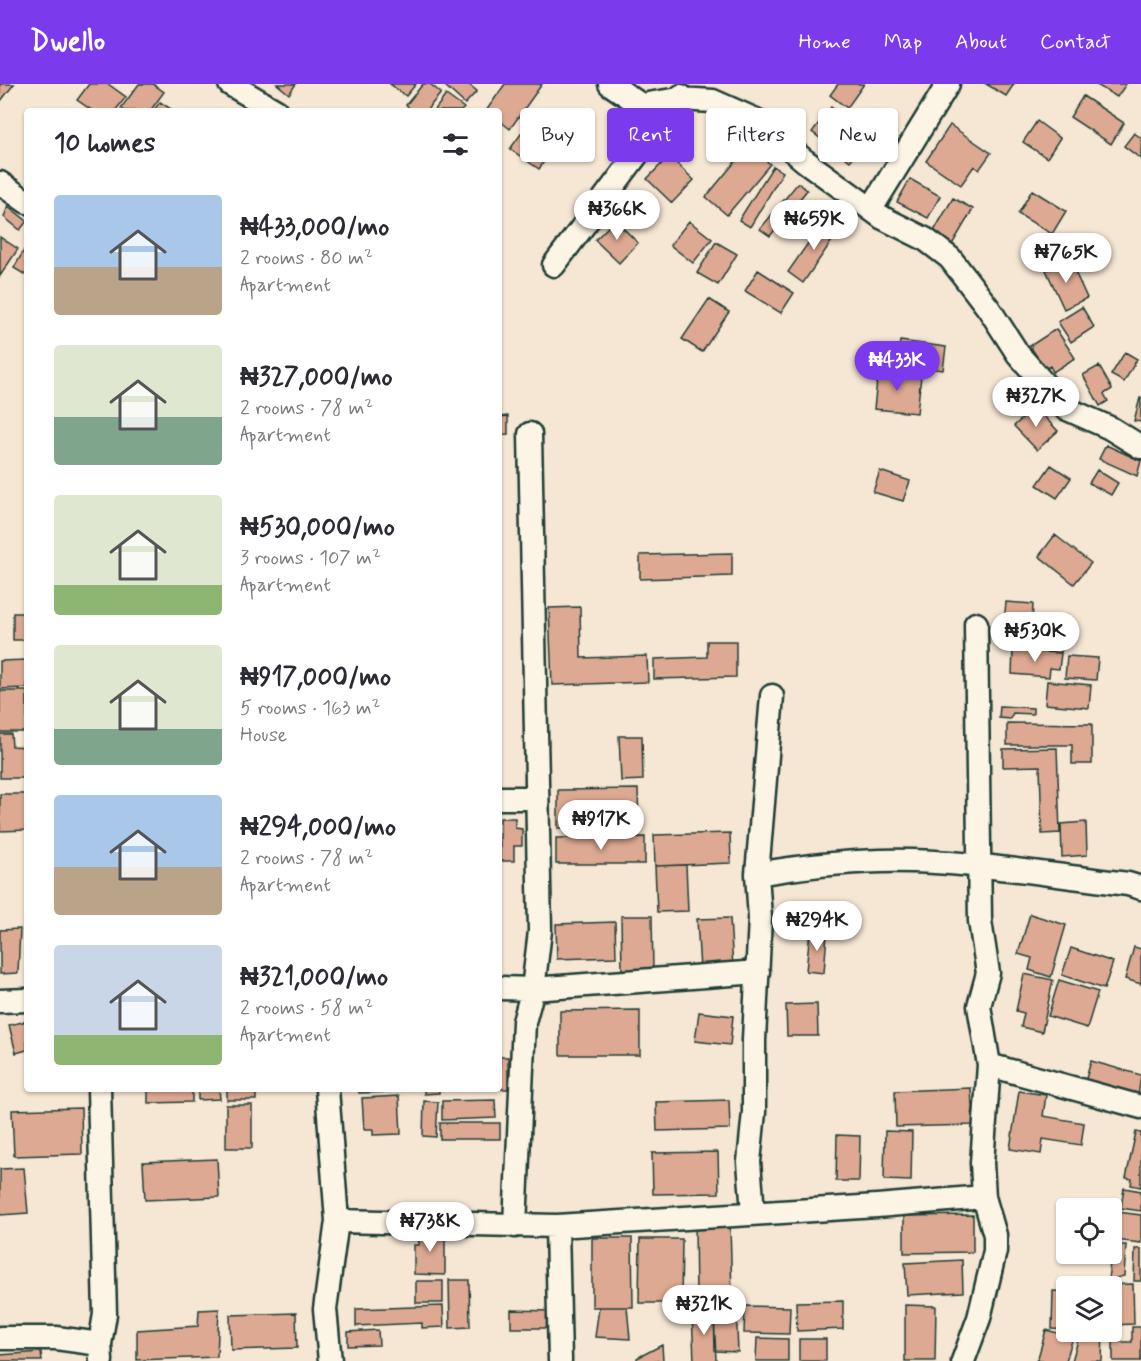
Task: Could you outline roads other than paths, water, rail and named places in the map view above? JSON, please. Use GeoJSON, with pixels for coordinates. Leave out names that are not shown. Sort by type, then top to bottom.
{"type":"FeatureCollection","features":[{"type":"Feature","properties":{"kind":"street"},"geometry":{"type":"LineString","coordinates":[[230,84],[271,108]]}},
{"type":"Feature","properties":{"kind":"street"},"geometry":{"type":"LineString","coordinates":[[610,84],[641,105],[684,92],[713,101],[756,120],[805,161],[883,218],[925,238],[950,258],[989,309],[1018,354],[1065,408],[1110,428],[1141,447]]}},
{"type":"Feature","properties":{"kind":"street"},"geometry":{"type":"LineString","coordinates":[[871,208],[948,84]]}},
{"type":"Feature","properties":{"kind":"street"},"geometry":{"type":"LineString","coordinates":[[554,265],[684,92]]}},
{"type":"Feature","properties":{"kind":"street"},"geometry":{"type":"LineString","coordinates":[[0,183],[24,200]]}},
{"type":"Feature","properties":{"kind":"street"},"geometry":{"type":"LineString","coordinates":[[515,1226],[524,1022],[533,989],[540,931],[530,434]]}},
{"type":"Feature","properties":{"kind":"street"},"geometry":{"type":"LineString","coordinates":[[963,1361],[979,1318],[995,1251],[994,1235],[984,1197],[982,1162],[989,1065],[979,1006],[988,973],[980,921],[976,624]]}},
{"type":"Feature","properties":{"kind":"street"},"geometry":{"type":"LineString","coordinates":[[753,1212],[749,1162],[754,1112],[754,1040],[760,918],[757,874],[772,696]]}},
{"type":"Feature","properties":{"kind":"street"},"geometry":{"type":"LineString","coordinates":[[502,798],[536,798]]}},
{"type":"Feature","properties":{"kind":"street"},"geometry":{"type":"LineString","coordinates":[[757,874],[808,865],[882,861],[980,867],[1128,884],[1141,888]]}},
{"type":"Feature","properties":{"kind":"street"},"geometry":{"type":"LineString","coordinates":[[502,988],[533,989],[758,972]]}},
{"type":"Feature","properties":{"kind":"street"},"geometry":{"type":"LineString","coordinates":[[0,1001],[24,1000]]}},
{"type":"Feature","properties":{"kind":"street"},"geometry":{"type":"LineString","coordinates":[[989,1065],[1141,1107]]}},
{"type":"Feature","properties":{"kind":"street"},"geometry":{"type":"LineString","coordinates":[[0,1338],[56,1338],[100,1352],[105,1314],[99,1092]]}},
{"type":"Feature","properties":{"kind":"street"},"geometry":{"type":"LineString","coordinates":[[327,1092],[337,1221],[326,1310],[330,1361]]}},
{"type":"Feature","properties":{"kind":"street"},"geometry":{"type":"LineString","coordinates":[[337,1221],[556,1226],[984,1197]]}},
{"type":"Feature","properties":{"kind":"street"},"geometry":{"type":"LineString","coordinates":[[556,1226],[560,1361]]}}]}
